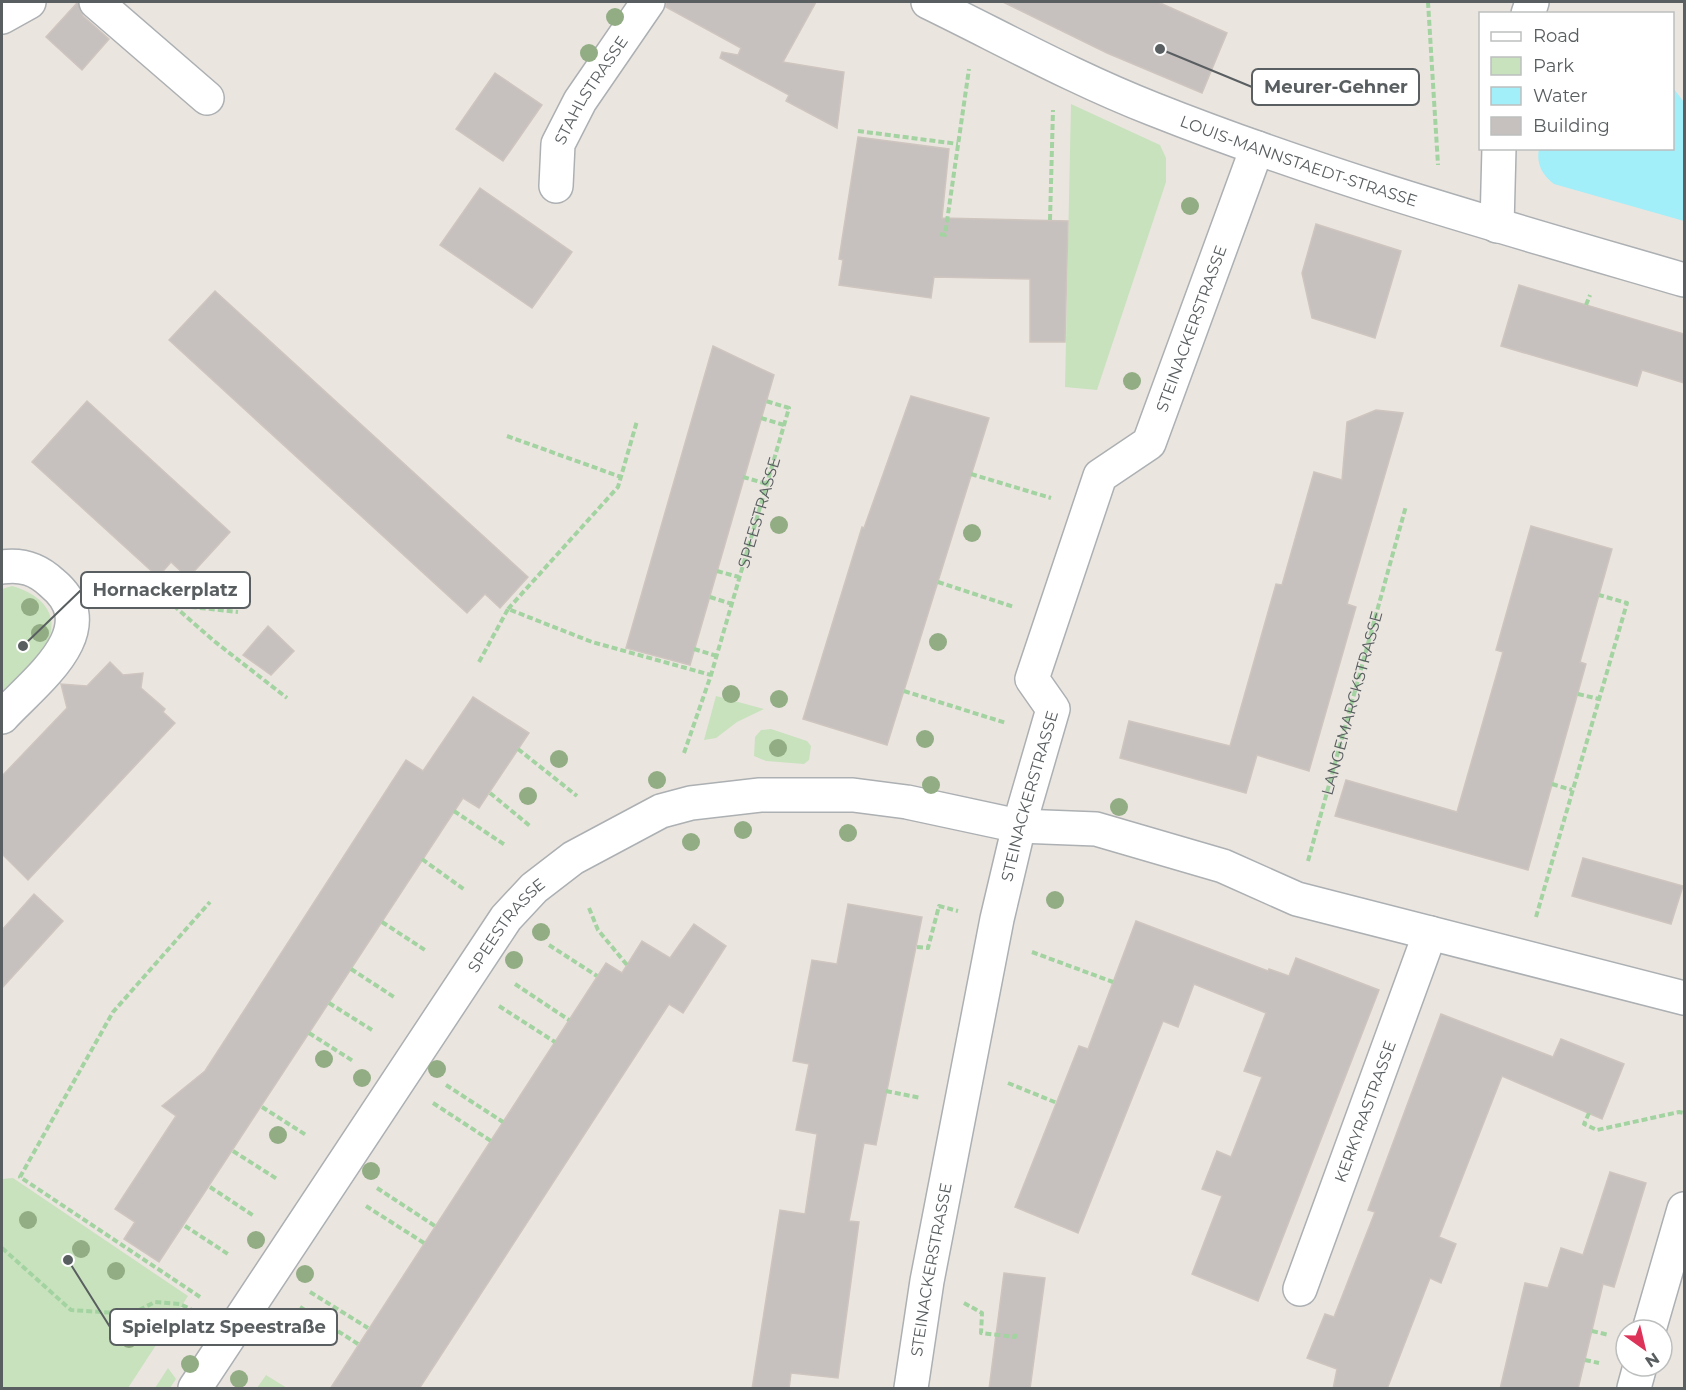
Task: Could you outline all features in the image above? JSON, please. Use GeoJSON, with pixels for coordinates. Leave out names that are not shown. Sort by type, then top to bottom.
{"type":"FeatureCollection","features":[{"type":"Feature","properties":{"kind":"street"},"geometry":{"type":"LineString","coordinates":[[2,17],[29,2]]}},
{"type":"Feature","properties":{"kind":"street"},"geometry":{"type":"LineString","coordinates":[[96,2],[207,98]]}},
{"type":"Feature","properties":{"kind":"street","name":"STAHLSTRASSE"},"geometry":{"type":"LineString","coordinates":[[556,186],[558,144],[580,101],[648,2]]}},
{"type":"Feature","properties":{"kind":"street","name":"LOUIS-MANNSTAEDT-STRASSE"},"geometry":{"type":"LineString","coordinates":[[928,2],[1152,109],[1257,148],[1454,214],[1684,280]]}},
{"type":"Feature","properties":{"kind":"street","name":"STEINACKERSTRASSE"},"geometry":{"type":"LineString","coordinates":[[911,1389],[927,1281],[970,1068],[995,928],[1019,826],[1053,709],[1032,678],[1100,476],[1149,443],[1257,148]]}},
{"type":"Feature","properties":{"kind":"street"},"geometry":{"type":"LineString","coordinates":[[1497,226],[1499,150]]}},
{"type":"Feature","properties":{"kind":"street"},"geometry":{"type":"LineString","coordinates":[[2,567],[17,565],[39,572],[60,589],[72,608],[74,622],[65,647],[2,717]]}},
{"type":"Feature","properties":{"kind":"street","name":"SPEESTRASSE"},"geometry":{"type":"LineString","coordinates":[[195,1389],[500,926],[534,888],[573,858],[662,811],[691,803],[760,795],[853,795],[907,802],[1019,826]]}},
{"type":"Feature","properties":{"kind":"street"},"geometry":{"type":"LineString","coordinates":[[1019,826],[1096,829],[1223,866],[1297,899],[1684,998]]}},
{"type":"Feature","properties":{"kind":"street","name":"KERKYRASTRASSE"},"geometry":{"type":"LineString","coordinates":[[1300,1289],[1430,933]]}},
{"type":"Feature","properties":{"kind":"street"},"geometry":{"type":"LineString","coordinates":[[1652,1318],[1684,1209]]}},
{"type":"Feature","properties":{"kind":"path"},"geometry":{"type":"LineString","coordinates":[[1428,2],[1437,162],[1454,214]]}},
{"type":"Feature","properties":{"kind":"path"},"geometry":{"type":"LineString","coordinates":[[939,234],[945,235],[975,25]]}},
{"type":"Feature","properties":{"kind":"path"},"geometry":{"type":"LineString","coordinates":[[1050,220],[1054,63]]}},
{"type":"Feature","properties":{"kind":"path"},"geometry":{"type":"LineString","coordinates":[[858,131],[958,144]]}},
{"type":"Feature","properties":{"kind":"path","name":"SPEESTRASSE"},"geometry":{"type":"LineString","coordinates":[[684,753],[717,656],[789,408],[766,401]]}},
{"type":"Feature","properties":{"kind":"path"},"geometry":{"type":"LineString","coordinates":[[761,418],[784,425]]}},
{"type":"Feature","properties":{"kind":"path"},"geometry":{"type":"LineString","coordinates":[[479,662],[508,609],[618,487],[637,421]]}},
{"type":"Feature","properties":{"kind":"path"},"geometry":{"type":"LineString","coordinates":[[507,436],[621,477]]}},
{"type":"Feature","properties":{"kind":"path"},"geometry":{"type":"LineString","coordinates":[[971,474],[1088,510]]}},
{"type":"Feature","properties":{"kind":"path"},"geometry":{"type":"LineString","coordinates":[[743,477],[767,484]]}},
{"type":"Feature","properties":{"kind":"path","name":"LANGEMARCKSTRASSE"},"geometry":{"type":"LineString","coordinates":[[1297,899],[1406,506]]}},
{"type":"Feature","properties":{"kind":"path"},"geometry":{"type":"LineString","coordinates":[[717,571],[740,577]]}},
{"type":"Feature","properties":{"kind":"path"},"geometry":{"type":"LineString","coordinates":[[938,582],[1051,619]]}},
{"type":"Feature","properties":{"kind":"path"},"geometry":{"type":"LineString","coordinates":[[1525,956],[1627,603],[1599,595]]}},
{"type":"Feature","properties":{"kind":"path"},"geometry":{"type":"LineString","coordinates":[[710,597],[732,604]]}},
{"type":"Feature","properties":{"kind":"path"},"geometry":{"type":"LineString","coordinates":[[173,606],[287,698]]}},
{"type":"Feature","properties":{"kind":"path"},"geometry":{"type":"LineString","coordinates":[[72,608],[173,606],[238,612]]}},
{"type":"Feature","properties":{"kind":"path"},"geometry":{"type":"LineString","coordinates":[[508,609],[592,642],[711,675]]}},
{"type":"Feature","properties":{"kind":"path"},"geometry":{"type":"LineString","coordinates":[[694,649],[717,656]]}},
{"type":"Feature","properties":{"kind":"path"},"geometry":{"type":"LineString","coordinates":[[904,691],[1045,735]]}},
{"type":"Feature","properties":{"kind":"path"},"geometry":{"type":"LineString","coordinates":[[1578,694],[1599,699]]}},
{"type":"Feature","properties":{"kind":"path"},"geometry":{"type":"LineString","coordinates":[[518,748],[577,796]]}},
{"type":"Feature","properties":{"kind":"path"},"geometry":{"type":"LineString","coordinates":[[1552,784],[1572,790]]}},
{"type":"Feature","properties":{"kind":"path"},"geometry":{"type":"LineString","coordinates":[[490,793],[530,826]]}},
{"type":"Feature","properties":{"kind":"path"},"geometry":{"type":"LineString","coordinates":[[454,811],[506,845]]}},
{"type":"Feature","properties":{"kind":"path"},"geometry":{"type":"LineString","coordinates":[[422,859],[465,890]]}},
{"type":"Feature","properties":{"kind":"path"},"geometry":{"type":"LineString","coordinates":[[200,1297],[20,1177],[113,1012],[210,902]]}},
{"type":"Feature","properties":{"kind":"path"},"geometry":{"type":"LineString","coordinates":[[916,947],[928,948],[939,906],[995,928],[1113,982]]}},
{"type":"Feature","properties":{"kind":"path"},"geometry":{"type":"LineString","coordinates":[[590,908],[598,930],[627,965]]}},
{"type":"Feature","properties":{"kind":"path"},"geometry":{"type":"LineString","coordinates":[[382,922],[425,950]]}},
{"type":"Feature","properties":{"kind":"path"},"geometry":{"type":"LineString","coordinates":[[549,945],[597,976]]}},
{"type":"Feature","properties":{"kind":"path"},"geometry":{"type":"LineString","coordinates":[[351,969],[394,997]]}},
{"type":"Feature","properties":{"kind":"path"},"geometry":{"type":"LineString","coordinates":[[515,984],[569,1020]]}},
{"type":"Feature","properties":{"kind":"path"},"geometry":{"type":"LineString","coordinates":[[329,1003],[372,1030]]}},
{"type":"Feature","properties":{"kind":"path"},"geometry":{"type":"LineString","coordinates":[[499,1006],[555,1042]]}},
{"type":"Feature","properties":{"kind":"path"},"geometry":{"type":"LineString","coordinates":[[309,1033],[353,1061]]}},
{"type":"Feature","properties":{"kind":"path"},"geometry":{"type":"LineString","coordinates":[[970,1068],[1057,1102]]}},
{"type":"Feature","properties":{"kind":"path"},"geometry":{"type":"LineString","coordinates":[[445,1084],[504,1122]]}},
{"type":"Feature","properties":{"kind":"path"},"geometry":{"type":"LineString","coordinates":[[433,1103],[491,1141]]}},
{"type":"Feature","properties":{"kind":"path"},"geometry":{"type":"LineString","coordinates":[[262,1107],[306,1135]]}},
{"type":"Feature","properties":{"kind":"path"},"geometry":{"type":"LineString","coordinates":[[1589,1113],[1584,1124],[1597,1130],[1678,1112],[1684,1113]]}},
{"type":"Feature","properties":{"kind":"path"},"geometry":{"type":"LineString","coordinates":[[233,1151],[277,1179]]}},
{"type":"Feature","properties":{"kind":"path"},"geometry":{"type":"LineString","coordinates":[[210,1187],[254,1216]]}},
{"type":"Feature","properties":{"kind":"path"},"geometry":{"type":"LineString","coordinates":[[377,1188],[435,1226]]}},
{"type":"Feature","properties":{"kind":"path"},"geometry":{"type":"LineString","coordinates":[[366,1206],[424,1243]]}},
{"type":"Feature","properties":{"kind":"path"},"geometry":{"type":"LineString","coordinates":[[185,1226],[228,1254]]}},
{"type":"Feature","properties":{"kind":"path"},"geometry":{"type":"LineString","coordinates":[[2,1248],[71,1310],[131,1314],[155,1302],[180,1304],[192,1311]]}},
{"type":"Feature","properties":{"kind":"path"},"geometry":{"type":"LineString","coordinates":[[927,1281],[982,1313],[981,1333],[1015,1337],[1015,1331]]}},
{"type":"Feature","properties":{"kind":"path"},"geometry":{"type":"LineString","coordinates":[[310,1292],[368,1328]]}},
{"type":"Feature","properties":{"kind":"path"},"geometry":{"type":"LineString","coordinates":[[300,1307],[358,1344]]}},
{"type":"Feature","properties":{"kind":"green space"},"geometry":{"type":"Polygon","coordinates":[[[1071,104],[1160,145],[1166,158],[1166,182],[1097,390],[1065,387],[1071,104]]]}},
{"type":"Feature","properties":{"kind":"green space"},"geometry":{"type":"Polygon","coordinates":[[[12,586],[33,595],[41,602],[51,618],[52,628],[39,657],[2,695],[2,589],[12,586]]]}},
{"type":"Feature","properties":{"kind":"green space"},"geometry":{"type":"Polygon","coordinates":[[[716,696],[764,709],[737,722],[716,738],[704,740],[716,696]]]}},
{"type":"Feature","properties":{"kind":"green space"},"geometry":{"type":"Polygon","coordinates":[[[771,729],[807,741],[811,746],[809,760],[804,764],[766,761],[754,756],[755,737],[761,730],[771,729]]]}},
{"type":"Feature","properties":{"kind":"green space"},"geometry":{"type":"Polygon","coordinates":[[[13,1178],[188,1296],[128,1388],[2,1388],[2,1179],[13,1178]]]}},
{"type":"Feature","properties":{"kind":"green space"},"geometry":{"type":"Polygon","coordinates":[[[168,1368],[176,1379],[170,1388],[155,1388],[168,1368]]]}},
{"type":"Feature","properties":{"kind":"green space"},"geometry":{"type":"Polygon","coordinates":[[[266,1375],[287,1388],[257,1388],[266,1375]]]}},
{"type":"Feature","properties":{"kind":"water"},"geometry":{"type":"Polygon","coordinates":[[[1674,89],[1684,102],[1684,221],[1554,184],[1543,173],[1538,159],[1539,150],[1674,150],[1674,89]]]}},
{"type":"Feature","properties":{"kind":"building"},"geometry":{"type":"Polygon","coordinates":[[[78,2],[83,16],[109,39],[82,70],[46,37],[78,2]]]}},
{"type":"Feature","properties":{"kind":"building"},"geometry":{"type":"Polygon","coordinates":[[[666,2],[816,2],[783,62],[844,72],[837,128],[786,101],[789,95],[720,58],[722,52],[738,55],[741,48],[666,7],[666,2]]]}},
{"type":"Feature","properties":{"kind":"building"},"geometry":{"type":"Polygon","coordinates":[[[1003,2],[1158,2],[1227,33],[1202,93],[1107,53],[1003,2]]]}},
{"type":"Feature","properties":{"kind":"building"},"geometry":{"type":"Polygon","coordinates":[[[495,73],[542,105],[503,161],[456,129],[495,73]]]}},
{"type":"Feature","properties":{"kind":"building"},"geometry":{"type":"Polygon","coordinates":[[[858,137],[949,149],[942,218],[1068,221],[1065,342],[1030,342],[1030,279],[934,277],[931,298],[839,285],[843,260],[839,259],[858,137]]]}},
{"type":"Feature","properties":{"kind":"building"},"geometry":{"type":"Polygon","coordinates":[[[480,188],[572,252],[532,308],[440,245],[480,188]]]}},
{"type":"Feature","properties":{"kind":"building"},"geometry":{"type":"Polygon","coordinates":[[[1316,224],[1401,251],[1375,338],[1312,318],[1302,273],[1316,224]]]}},
{"type":"Feature","properties":{"kind":"building"},"geometry":{"type":"Polygon","coordinates":[[[1519,285],[1684,334],[1684,383],[1642,370],[1637,386],[1501,346],[1519,285]]]}},
{"type":"Feature","properties":{"kind":"building"},"geometry":{"type":"Polygon","coordinates":[[[215,291],[528,577],[500,608],[485,594],[467,613],[169,340],[215,291]]]}},
{"type":"Feature","properties":{"kind":"building"},"geometry":{"type":"Polygon","coordinates":[[[713,346],[774,375],[690,665],[626,648],[713,346]]]}},
{"type":"Feature","properties":{"kind":"building"},"geometry":{"type":"Polygon","coordinates":[[[911,396],[989,418],[887,745],[803,719],[862,527],[864,528],[911,396]]]}},
{"type":"Feature","properties":{"kind":"building"},"geometry":{"type":"Polygon","coordinates":[[[87,401],[230,532],[188,578],[171,562],[158,577],[32,462],[87,401]]]}},
{"type":"Feature","properties":{"kind":"building"},"geometry":{"type":"Polygon","coordinates":[[[1376,410],[1403,413],[1347,604],[1356,607],[1309,771],[1257,755],[1246,793],[1120,758],[1129,721],[1230,746],[1276,584],[1282,585],[1314,472],[1342,480],[1347,422],[1376,410]]]}},
{"type":"Feature","properties":{"kind":"building"},"geometry":{"type":"Polygon","coordinates":[[[1531,526],[1612,549],[1580,662],[1586,664],[1528,870],[1335,816],[1346,780],[1457,812],[1503,652],[1496,650],[1531,526]]]}},
{"type":"Feature","properties":{"kind":"building"},"geometry":{"type":"Polygon","coordinates":[[[268,626],[294,651],[271,675],[243,655],[268,626]]]}},
{"type":"Feature","properties":{"kind":"building"},"geometry":{"type":"Polygon","coordinates":[[[110,662],[123,675],[143,673],[141,688],[165,709],[163,712],[175,723],[28,880],[2,854],[2,776],[67,708],[61,684],[87,686],[110,662]]]}},
{"type":"Feature","properties":{"kind":"building"},"geometry":{"type":"Polygon","coordinates":[[[473,697],[529,733],[479,808],[463,798],[159,1262],[124,1239],[135,1222],[115,1209],[176,1116],[162,1106],[205,1071],[406,760],[423,771],[473,697]]]}},
{"type":"Feature","properties":{"kind":"building"},"geometry":{"type":"Polygon","coordinates":[[[1583,858],[1683,886],[1671,924],[1572,896],[1583,858]]]}},
{"type":"Feature","properties":{"kind":"building"},"geometry":{"type":"Polygon","coordinates":[[[34,894],[63,921],[2,988],[2,930],[34,894]]]}},
{"type":"Feature","properties":{"kind":"building"},"geometry":{"type":"Polygon","coordinates":[[[848,904],[922,917],[876,1145],[864,1143],[849,1221],[859,1222],[838,1378],[791,1373],[789,1389],[752,1389],[780,1210],[805,1214],[817,1134],[796,1130],[809,1064],[793,1061],[812,960],[837,964],[848,904]]]}},
{"type":"Feature","properties":{"kind":"building"},"geometry":{"type":"Polygon","coordinates":[[[1136,921],[1268,971],[1269,969],[1289,976],[1296,958],[1379,990],[1258,1301],[1192,1274],[1222,1196],[1202,1189],[1217,1151],[1231,1157],[1262,1077],[1244,1071],[1266,1013],[1194,984],[1178,1027],[1163,1021],[1078,1233],[1015,1207],[1079,1046],[1088,1049],[1136,921]]]}},
{"type":"Feature","properties":{"kind":"building"},"geometry":{"type":"Polygon","coordinates":[[[694,924],[726,946],[683,1013],[669,1004],[419,1389],[330,1389],[606,963],[622,973],[642,941],[670,958],[694,924]]]}},
{"type":"Feature","properties":{"kind":"building"},"geometry":{"type":"Polygon","coordinates":[[[1441,1014],[1553,1057],[1561,1039],[1624,1064],[1602,1119],[1502,1076],[1439,1237],[1456,1244],[1441,1283],[1430,1278],[1387,1389],[1333,1389],[1337,1369],[1307,1358],[1325,1314],[1334,1317],[1375,1212],[1368,1210],[1441,1014]]]}},
{"type":"Feature","properties":{"kind":"building"},"geometry":{"type":"Polygon","coordinates":[[[1610,1172],[1646,1183],[1614,1287],[1603,1284],[1578,1389],[1500,1389],[1525,1283],[1548,1288],[1561,1248],[1583,1255],[1610,1172]]]}},
{"type":"Feature","properties":{"kind":"building"},"geometry":{"type":"Polygon","coordinates":[[[1004,1273],[1045,1278],[1030,1389],[989,1389],[1004,1273]]]}},
{"type":"Feature","properties":{"kind":"place","name":"Meurer-Gehner"},"geometry":{"type":"Point","coordinates":[1160,49]}},
{"type":"Feature","properties":{"kind":"place","name":"Hornackerplatz"},"geometry":{"type":"Point","coordinates":[23,646]}},
{"type":"Feature","properties":{"kind":"place","name":"Spielplatz Speestraße"},"geometry":{"type":"Point","coordinates":[68,1260]}}]}
